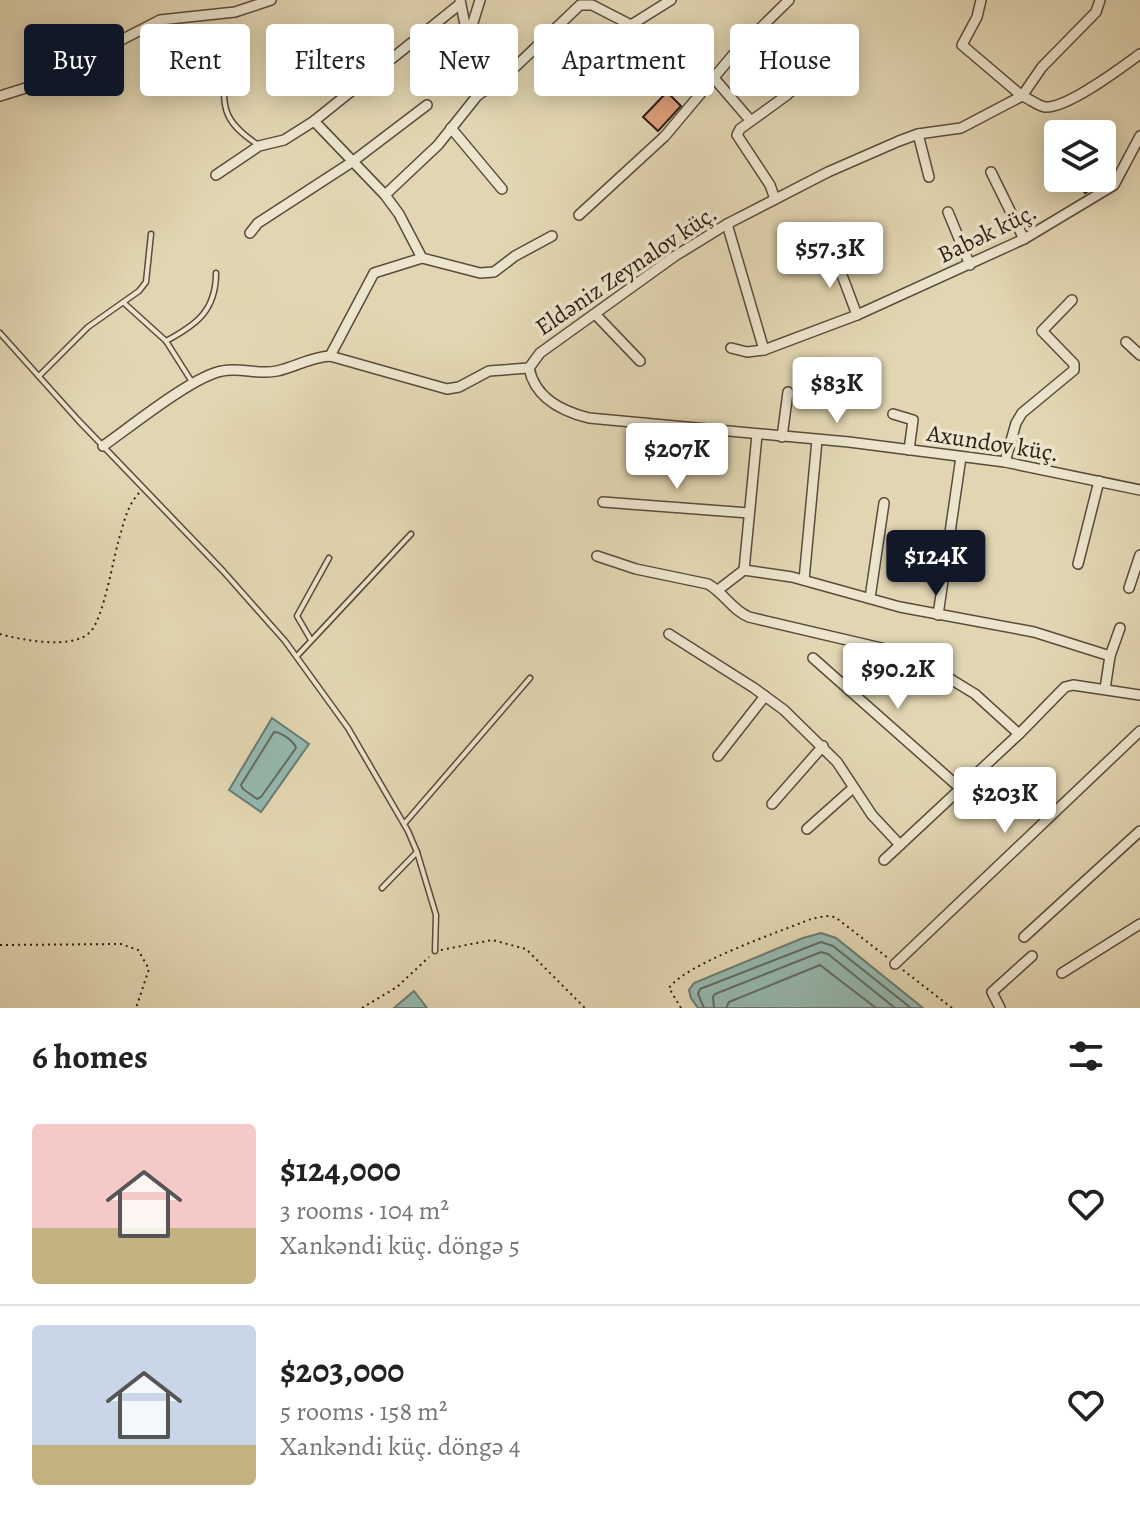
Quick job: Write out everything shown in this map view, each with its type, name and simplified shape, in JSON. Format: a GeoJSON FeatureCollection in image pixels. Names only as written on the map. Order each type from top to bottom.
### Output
{"type":"FeatureCollection","features":[{"type":"Feature","properties":{"kind":"street"},"geometry":{"type":"LineString","coordinates":[[0,96],[32,86],[160,20],[235,12],[271,0]]}},
{"type":"Feature","properties":{"kind":"street"},"geometry":{"type":"LineString","coordinates":[[473,24],[480,0]]}},
{"type":"Feature","properties":{"kind":"street"},"geometry":{"type":"LineString","coordinates":[[518,64],[585,2],[631,25],[671,0]]}},
{"type":"Feature","properties":{"kind":"street"},"geometry":{"type":"LineString","coordinates":[[714,76],[789,0]]}},
{"type":"Feature","properties":{"kind":"street"},"geometry":{"type":"LineString","coordinates":[[981,0],[977,17],[962,45],[1022,96],[1043,106],[1058,104],[1101,82],[1140,54]]}},
{"type":"Feature","properties":{"kind":"street"},"geometry":{"type":"LineString","coordinates":[[1022,96],[1042,67],[1096,12],[1100,0]]}},
{"type":"Feature","properties":{"kind":"street"},"geometry":{"type":"LineString","coordinates":[[216,175],[259,146],[284,140],[314,121],[460,2],[465,24]]}},
{"type":"Feature","properties":{"kind":"street"},"geometry":{"type":"LineString","coordinates":[[714,78],[750,120]]}},
{"type":"Feature","properties":{"kind":"street"},"geometry":{"type":"LineString","coordinates":[[385,195],[438,145],[479,96]]}},
{"type":"Feature","properties":{"kind":"street"},"geometry":{"type":"LineString","coordinates":[[579,215],[665,136],[698,96]]}},
{"type":"Feature","properties":{"kind":"street"},"geometry":{"type":"LineString","coordinates":[[775,199],[770,185],[737,135],[750,120],[786,96]]}},
{"type":"Feature","properties":{"kind":"street","name":"Eldəniz Zeynalov küç."},"geometry":{"type":"LineString","coordinates":[[529,368],[540,353],[727,224],[828,172],[918,134],[961,128],[1022,96]]}},
{"type":"Feature","properties":{"kind":"street"},"geometry":{"type":"LineString","coordinates":[[250,233],[258,223],[352,162],[427,105]]}},
{"type":"Feature","properties":{"kind":"street"},"geometry":{"type":"LineString","coordinates":[[314,121],[385,195],[399,214],[422,258]]}},
{"type":"Feature","properties":{"kind":"street"},"geometry":{"type":"LineString","coordinates":[[451,128],[502,189]]}},
{"type":"Feature","properties":{"kind":"street"},"geometry":{"type":"LineString","coordinates":[[918,134],[929,177]]}},
{"type":"Feature","properties":{"kind":"street","name":"Babək küç."},"geometry":{"type":"LineString","coordinates":[[764,350],[857,315],[1024,239],[1114,185],[1140,136]]}},
{"type":"Feature","properties":{"kind":"street"},"geometry":{"type":"LineString","coordinates":[[991,172],[1024,239]]}},
{"type":"Feature","properties":{"kind":"street"},"geometry":{"type":"LineString","coordinates":[[948,212],[970,265]]}},
{"type":"Feature","properties":{"kind":"street"},"geometry":{"type":"LineString","coordinates":[[727,224],[764,350],[747,352],[731,348]]}},
{"type":"Feature","properties":{"kind":"street"},"geometry":{"type":"LineString","coordinates":[[330,356],[374,273],[422,258],[480,273],[494,272],[515,256],[552,236]]}},
{"type":"Feature","properties":{"kind":"street"},"geometry":{"type":"LineString","coordinates":[[834,254],[857,315]]}},
{"type":"Feature","properties":{"kind":"street"},"geometry":{"type":"LineString","coordinates":[[1005,462],[1022,413],[1074,370],[1074,364],[1042,331],[1072,300]]}},
{"type":"Feature","properties":{"kind":"street"},"geometry":{"type":"LineString","coordinates":[[595,314],[640,361]]}},
{"type":"Feature","properties":{"kind":"street"},"geometry":{"type":"LineString","coordinates":[[1126,342],[1140,355]]}},
{"type":"Feature","properties":{"kind":"street"},"geometry":{"type":"LineString","coordinates":[[103,446],[194,384],[220,371],[268,372],[319,356],[330,356],[447,389],[459,387],[489,371],[529,368]]}},
{"type":"Feature","properties":{"kind":"street","name":"Axundov küç."},"geometry":{"type":"LineString","coordinates":[[529,368],[537,389],[571,414],[613,422],[817,440],[1005,462],[1140,490]]}},
{"type":"Feature","properties":{"kind":"street"},"geometry":{"type":"LineString","coordinates":[[782,437],[788,392]]}},
{"type":"Feature","properties":{"kind":"street"},"geometry":{"type":"LineString","coordinates":[[893,414],[913,420],[909,450]]}},
{"type":"Feature","properties":{"kind":"street"},"geometry":{"type":"LineString","coordinates":[[744,570],[757,435]]}},
{"type":"Feature","properties":{"kind":"street"},"geometry":{"type":"LineString","coordinates":[[804,580],[817,440]]}},
{"type":"Feature","properties":{"kind":"street"},"geometry":{"type":"LineString","coordinates":[[938,615],[961,457]]}},
{"type":"Feature","properties":{"kind":"street"},"geometry":{"type":"LineString","coordinates":[[1078,564],[1099,481]]}},
{"type":"Feature","properties":{"kind":"street"},"geometry":{"type":"LineString","coordinates":[[603,502],[749,513]]}},
{"type":"Feature","properties":{"kind":"street"},"geometry":{"type":"LineString","coordinates":[[870,598],[884,503]]}},
{"type":"Feature","properties":{"kind":"street"},"geometry":{"type":"LineString","coordinates":[[1129,588],[1140,555]]}},
{"type":"Feature","properties":{"kind":"street"},"geometry":{"type":"LineString","coordinates":[[597,556],[636,569],[708,584],[740,613],[749,617],[911,655],[975,694],[1019,734]]}},
{"type":"Feature","properties":{"kind":"street"},"geometry":{"type":"LineString","coordinates":[[718,590],[744,570],[804,580],[938,615],[1034,632],[1110,656]]}},
{"type":"Feature","properties":{"kind":"street"},"geometry":{"type":"LineString","coordinates":[[1105,689],[1110,656],[1120,628]]}},
{"type":"Feature","properties":{"kind":"street"},"geometry":{"type":"LineString","coordinates":[[669,634],[765,696],[823,746],[872,815],[900,845]]}},
{"type":"Feature","properties":{"kind":"street"},"geometry":{"type":"LineString","coordinates":[[813,658],[961,789]]}},
{"type":"Feature","properties":{"kind":"street"},"geometry":{"type":"LineString","coordinates":[[884,860],[1065,687],[1073,685],[1140,695]]}},
{"type":"Feature","properties":{"kind":"street"},"geometry":{"type":"LineString","coordinates":[[718,756],[765,696]]}},
{"type":"Feature","properties":{"kind":"street"},"geometry":{"type":"LineString","coordinates":[[895,964],[1140,731]]}},
{"type":"Feature","properties":{"kind":"street"},"geometry":{"type":"LineString","coordinates":[[772,804],[823,746]]}},
{"type":"Feature","properties":{"kind":"street"},"geometry":{"type":"LineString","coordinates":[[807,829],[853,788]]}},
{"type":"Feature","properties":{"kind":"street"},"geometry":{"type":"LineString","coordinates":[[1024,937],[1140,831]]}},
{"type":"Feature","properties":{"kind":"street"},"geometry":{"type":"LineString","coordinates":[[1062,973],[1140,924]]}},
{"type":"Feature","properties":{"kind":"street"},"geometry":{"type":"LineString","coordinates":[[1000,1008],[992,992],[1032,956]]}},
{"type":"Feature","properties":{"kind":"lane"},"geometry":{"type":"LineString","coordinates":[[222,96],[225,113],[238,132],[259,146]]}},
{"type":"Feature","properties":{"kind":"lane"},"geometry":{"type":"LineString","coordinates":[[39,376],[88,327],[139,291],[146,282],[151,234]]}},
{"type":"Feature","properties":{"kind":"lane"},"geometry":{"type":"LineString","coordinates":[[166,341],[201,319],[214,293],[216,273]]}},
{"type":"Feature","properties":{"kind":"lane"},"geometry":{"type":"LineString","coordinates":[[124,303],[166,341],[194,384]]}},
{"type":"Feature","properties":{"kind":"lane"},"geometry":{"type":"LineString","coordinates":[[0,333],[223,571],[297,656],[348,728],[417,852],[436,915],[435,951]]}},
{"type":"Feature","properties":{"kind":"lane"},"geometry":{"type":"LineString","coordinates":[[297,656],[411,534]]}},
{"type":"Feature","properties":{"kind":"lane"},"geometry":{"type":"LineString","coordinates":[[311,640],[297,616],[329,558]]}},
{"type":"Feature","properties":{"kind":"lane"},"geometry":{"type":"LineString","coordinates":[[404,824],[530,678]]}},
{"type":"Feature","properties":{"kind":"lane"},"geometry":{"type":"LineString","coordinates":[[382,888],[417,852]]}},
{"type":"Feature","properties":{"kind":"path"},"geometry":{"type":"LineString","coordinates":[[0,634],[49,642],[79,639],[91,632],[99,615],[127,512],[143,489]]}},
{"type":"Feature","properties":{"kind":"path"},"geometry":{"type":"LineString","coordinates":[[681,1008],[669,988],[675,981],[713,960],[811,919],[826,916],[835,917],[952,1008]]}},
{"type":"Feature","properties":{"kind":"path"},"geometry":{"type":"LineString","coordinates":[[362,1008],[397,987],[435,951],[492,940],[526,949],[585,1008]]}},
{"type":"Feature","properties":{"kind":"path"},"geometry":{"type":"LineString","coordinates":[[0,945],[121,944],[138,950],[149,969],[136,1008]]}},
{"type":"Feature","properties":{"kind":"water"},"geometry":{"type":"Polygon","coordinates":[[[272,718],[309,744],[261,812],[229,790],[272,718]]]}},
{"type":"Feature","properties":{"kind":"water"},"geometry":{"type":"Polygon","coordinates":[[[821,933],[836,938],[923,1008],[698,1008],[691,998],[689,990],[694,983],[821,933]]]}},
{"type":"Feature","properties":{"kind":"water"},"geometry":{"type":"Polygon","coordinates":[[[414,991],[427,1008],[394,1008],[414,991]]]}},
{"type":"Feature","properties":{"kind":"building"},"geometry":{"type":"Polygon","coordinates":[[[663,96],[671,96],[681,106],[658,131],[643,117],[663,96]]]}}]}
